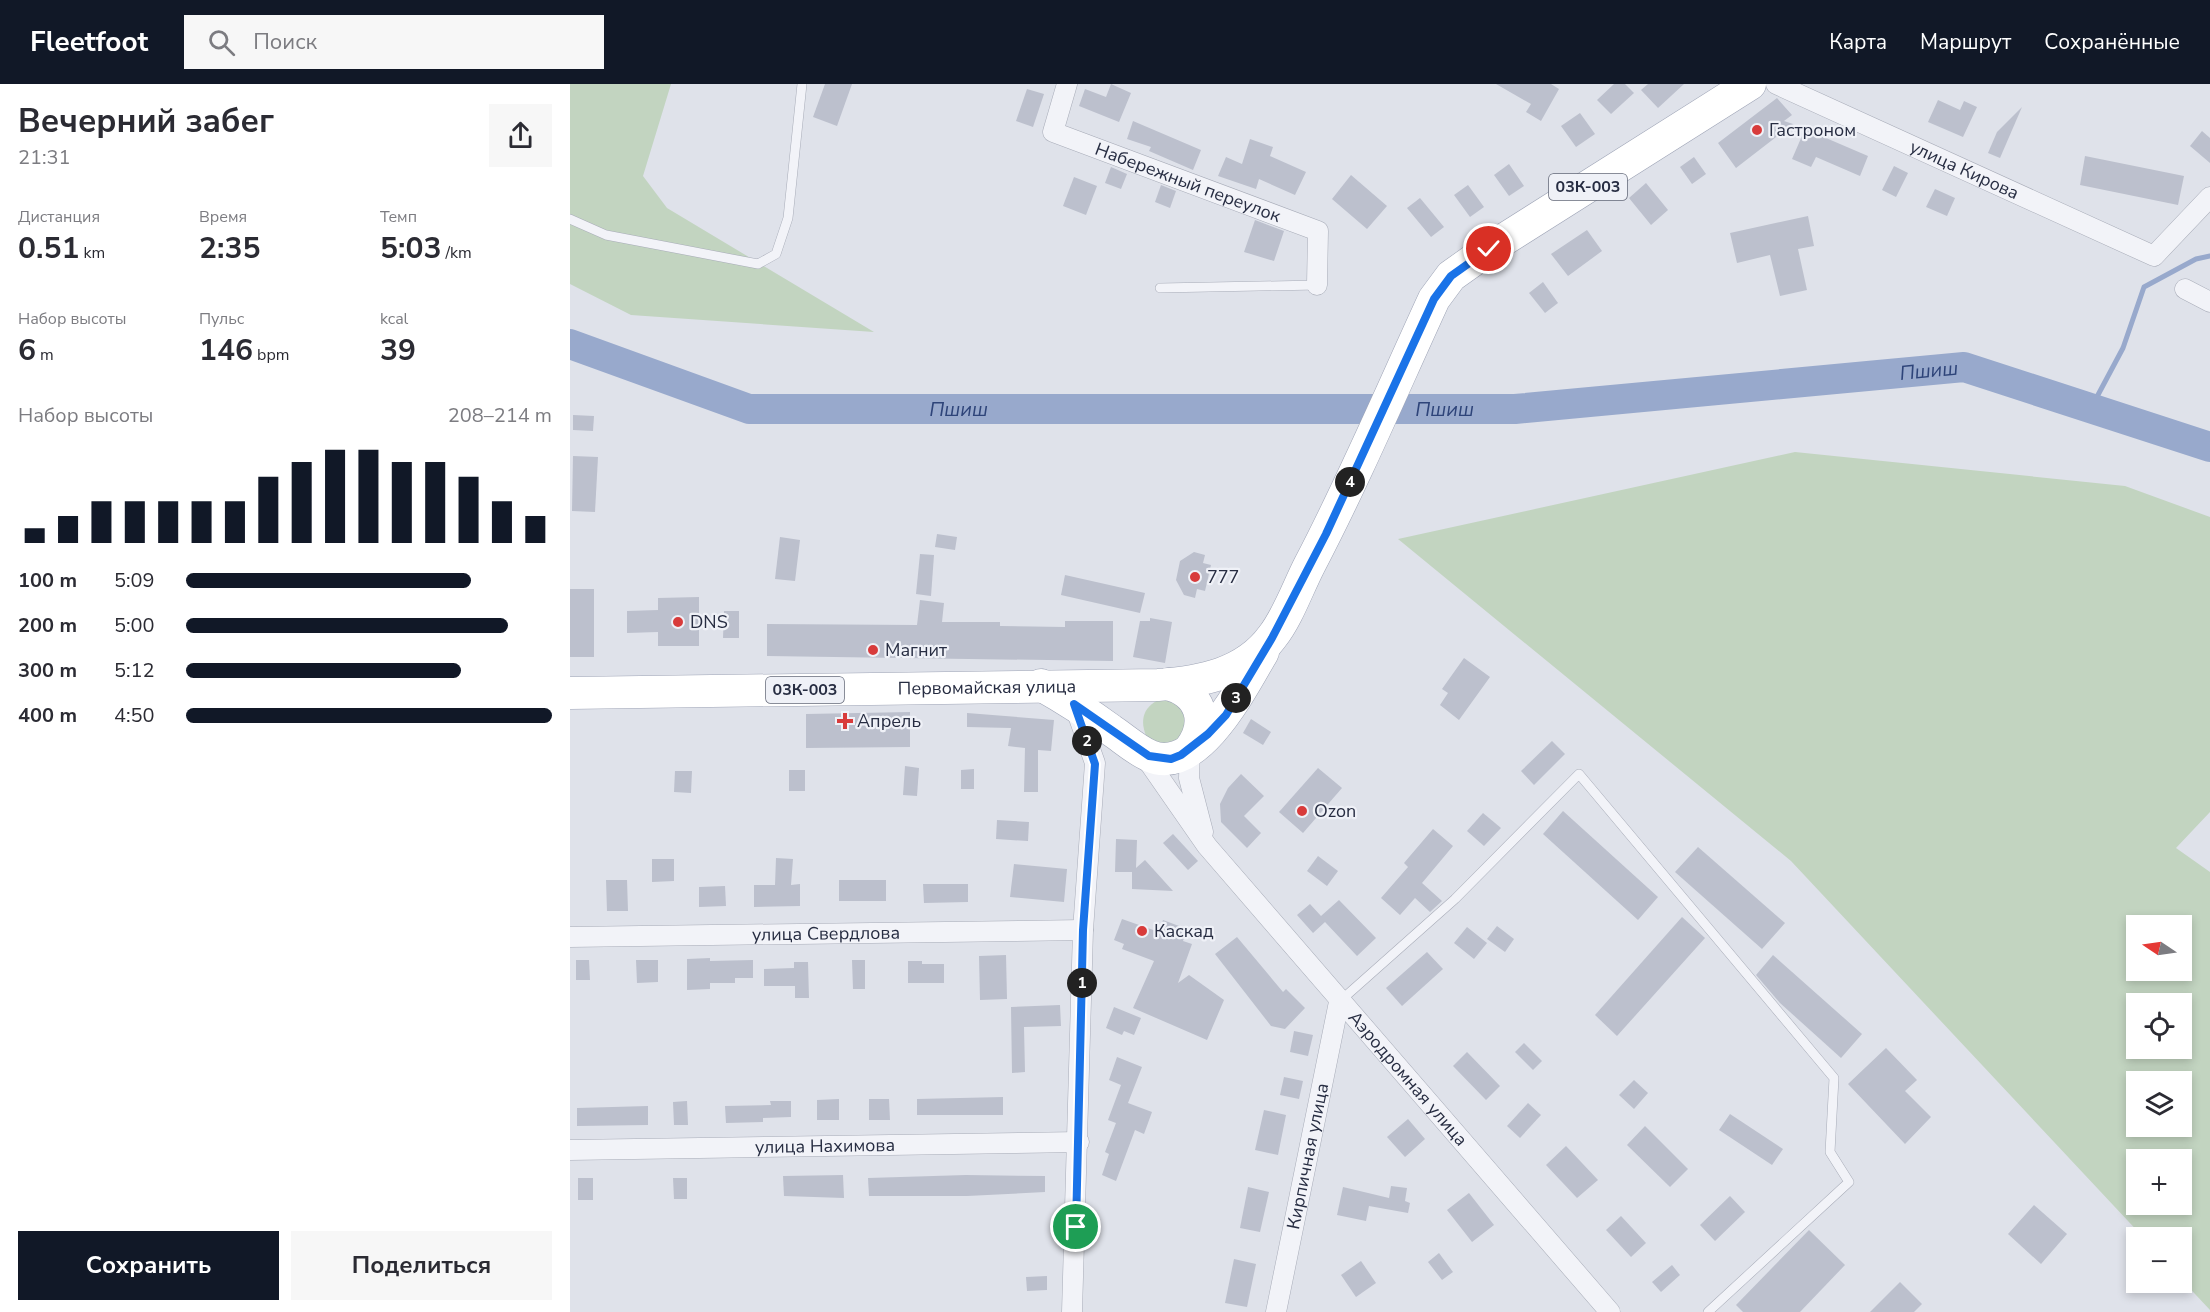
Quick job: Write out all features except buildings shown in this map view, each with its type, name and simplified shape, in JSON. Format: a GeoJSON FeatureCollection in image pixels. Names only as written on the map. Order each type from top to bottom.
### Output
{"type":"FeatureCollection","features":[{"type":"Feature","properties":{"kind":"main road","name":"Первомайская улица"},"geometry":{"type":"LineString","coordinates":[[570,693],[1163,685],[1204,681],[1228,672],[1250,658],[1272,638],[1326,534],[1434,299],[1451,276],[1489,249],[1750,84]]}},
{"type":"Feature","properties":{"kind":"main road","name":"03К-003"},"geometry":{"type":"LineString","coordinates":[[1041,685],[1074,704],[1140,750],[1160,759],[1171,759],[1190,749],[1226,715],[1272,638]]}},
{"type":"Feature","properties":{"kind":"main road"},"geometry":{"type":"LineString","coordinates":[[1140,750],[1128,729],[1128,717],[1138,696],[1163,685],[1190,694],[1200,710],[1201,728],[1190,749]]}},
{"type":"Feature","properties":{"kind":"street","name":"Набережный переулок"},"geometry":{"type":"LineString","coordinates":[[1067,84],[1053,132],[1318,231],[1317,285]]}},
{"type":"Feature","properties":{"kind":"street","name":"улица Кирова"},"geometry":{"type":"LineString","coordinates":[[1776,84],[2154,256],[2210,197]]}},
{"type":"Feature","properties":{"kind":"street"},"geometry":{"type":"LineString","coordinates":[[2185,289],[2210,302]]}},
{"type":"Feature","properties":{"kind":"street"},"geometry":{"type":"LineString","coordinates":[[1072,1312],[1079,1142],[1083,930],[1095,764],[1074,704]]}},
{"type":"Feature","properties":{"kind":"street","name":"Аэродромная улица"},"geometry":{"type":"LineString","coordinates":[[1190,749],[1189,778],[1207,846]]}},
{"type":"Feature","properties":{"kind":"street","name":"Аэродромная улица"},"geometry":{"type":"LineString","coordinates":[[1140,750],[1207,846],[1604,1309]]}},
{"type":"Feature","properties":{"kind":"street","name":"улица Свердлова"},"geometry":{"type":"LineString","coordinates":[[570,937],[1083,930]]}},
{"type":"Feature","properties":{"kind":"street","name":"Кирпичная улица"},"geometry":{"type":"LineString","coordinates":[[1276,1312],[1339,1002]]}},
{"type":"Feature","properties":{"kind":"street","name":"улица Нахимова"},"geometry":{"type":"LineString","coordinates":[[570,1150],[1079,1142]]}},
{"type":"Feature","properties":{"kind":"lane"},"geometry":{"type":"LineString","coordinates":[[570,219],[606,235],[758,264],[776,254],[788,218],[802,84]]}},
{"type":"Feature","properties":{"kind":"lane"},"geometry":{"type":"LineString","coordinates":[[1160,288],[1317,285]]}},
{"type":"Feature","properties":{"kind":"lane"},"geometry":{"type":"LineString","coordinates":[[1339,1002],[1455,899],[1579,774],[1834,1078],[1830,1152],[1849,1182],[1708,1312]]}},
{"type":"Feature","properties":{"kind":"green space"},"geometry":{"type":"Polygon","coordinates":[[[570,84],[671,84],[643,176],[667,208],[874,332],[631,315],[570,284],[570,84]]]}},
{"type":"Feature","properties":{"kind":"green space"},"geometry":{"type":"Polygon","coordinates":[[[1795,452],[2125,486],[2210,517],[2210,812],[2176,848],[2210,872],[2210,1310],[2192,1291],[2192,1227],[2134,1227],[1791,861],[1398,539],[1795,452]]]}},
{"type":"Feature","properties":{"kind":"green space"},"geometry":{"type":"Polygon","coordinates":[[[1165,697],[1179,700],[1192,724],[1175,746],[1148,740],[1143,726],[1147,709],[1165,697]]]}},
{"type":"Feature","properties":{"kind":"waterway"},"geometry":{"type":"LineString","coordinates":[[2091,408],[2123,348],[2144,287],[2196,259],[2210,256]]}},
{"type":"Feature","properties":{"kind":"waterway","name":"Пшиш"},"geometry":{"type":"LineString","coordinates":[[570,344],[749,409],[1515,409],[1964,367],[2210,447]]}},
{"type":"Feature","properties":{"kind":"place","name":"Гастроном"},"geometry":{"type":"Point","coordinates":[1757,130]}},
{"type":"Feature","properties":{"kind":"place","name":"777"},"geometry":{"type":"Point","coordinates":[1195,577]}},
{"type":"Feature","properties":{"kind":"place","name":"DNS"},"geometry":{"type":"Point","coordinates":[678,622]}},
{"type":"Feature","properties":{"kind":"place","name":"Магнит"},"geometry":{"type":"Point","coordinates":[873,650]}},
{"type":"Feature","properties":{"kind":"place","name":"Апрель"},"geometry":{"type":"Point","coordinates":[845,721]}},
{"type":"Feature","properties":{"kind":"place","name":"Ozon"},"geometry":{"type":"Point","coordinates":[1302,811]}},
{"type":"Feature","properties":{"kind":"place","name":"Каскад"},"geometry":{"type":"Point","coordinates":[1142,931]}},
{"type":"Feature","properties":{"kind":"route"},"geometry":{"type":"LineString","coordinates":[[1076,1227],[1083,930],[1095,764],[1074,704],[1149,756],[1160,759],[1171,759],[1181,755],[1208,734],[1226,715],[1272,638],[1326,534],[1434,299],[1451,276],[1489,249]]}}]}
